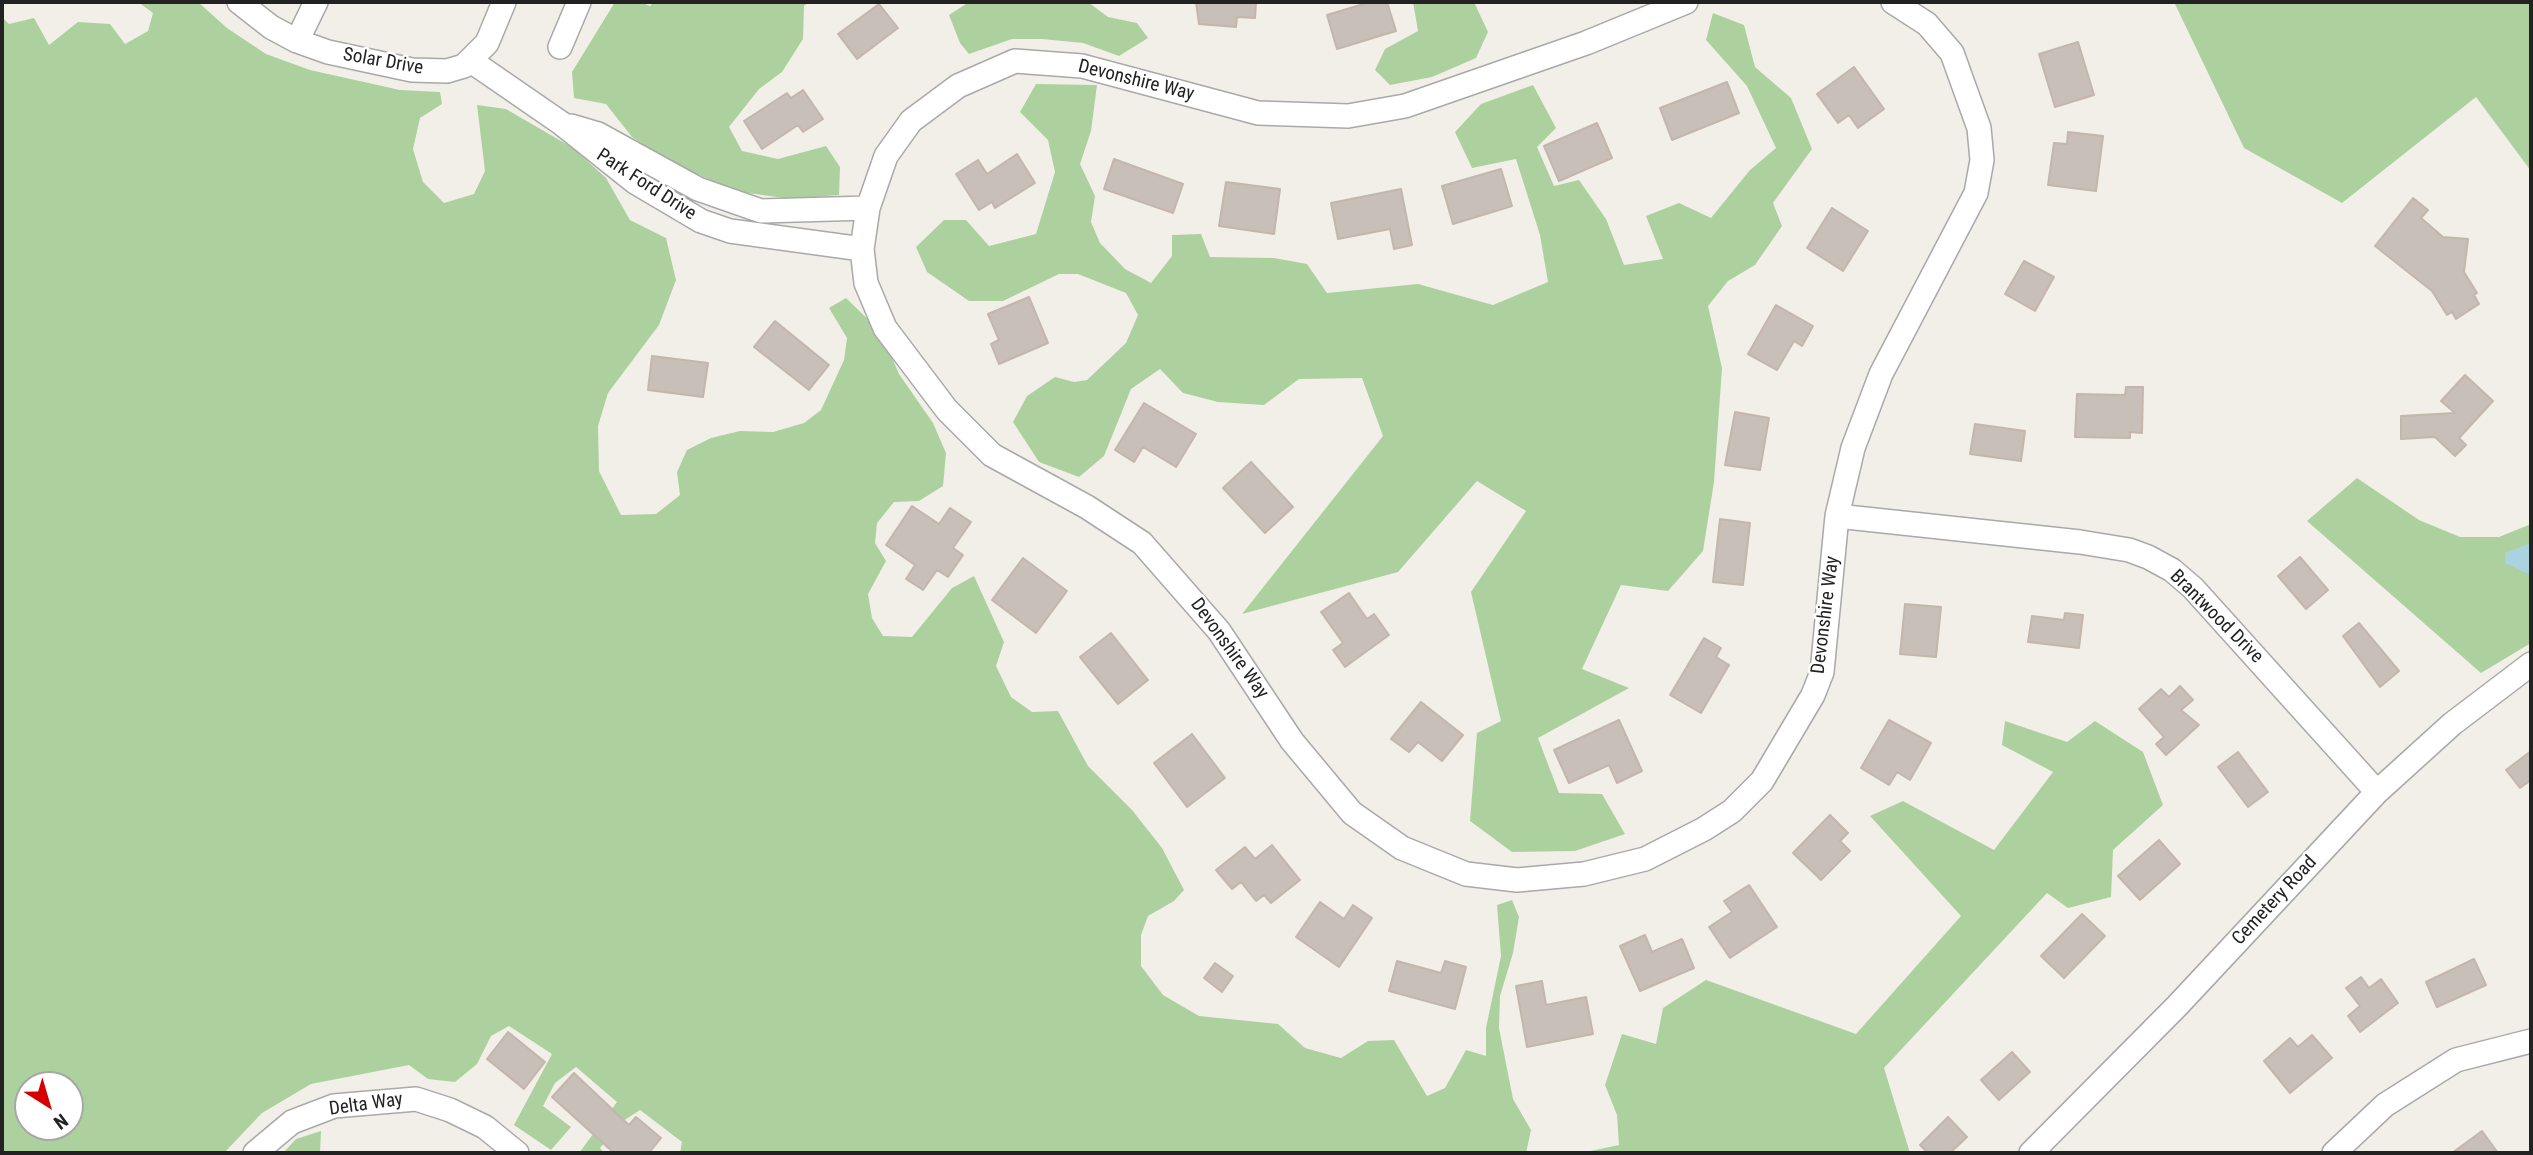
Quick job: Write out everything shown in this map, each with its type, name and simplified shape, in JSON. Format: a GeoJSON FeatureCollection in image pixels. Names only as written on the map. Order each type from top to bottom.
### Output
{"type":"FeatureCollection","features":[{"type":"Feature","properties":{"kind":"street","name":"Solar Drive"},"geometry":{"type":"LineString","coordinates":[[239,2],[271,27],[297,41],[328,52],[412,70],[447,71],[471,61]]}},
{"type":"Feature","properties":{"kind":"street"},"geometry":{"type":"LineString","coordinates":[[297,41],[316,2]]}},
{"type":"Feature","properties":{"kind":"street"},"geometry":{"type":"LineString","coordinates":[[471,61],[487,43],[504,2]]}},
{"type":"Feature","properties":{"kind":"street"},"geometry":{"type":"LineString","coordinates":[[560,47],[579,2]]}},
{"type":"Feature","properties":{"kind":"street","name":"Devonshire Way"},"geometry":{"type":"LineString","coordinates":[[1685,2],[1586,43],[1405,106],[1348,116],[1258,113],[1082,66],[1015,61],[958,86],[911,121],[886,156],[868,208],[862,249],[866,282],[885,328],[947,410],[992,455],[1087,506],[1142,543],[1219,631],[1292,741],[1352,813],[1402,848],[1466,874],[1517,880],[1584,874],[1646,859],[1731,811],[1762,781],[1790,739],[1822,672],[1837,516],[1853,448],[1870,399],[1976,193],[1982,160],[1979,128],[1952,52],[1927,24],[1893,2]]}},
{"type":"Feature","properties":{"kind":"street","name":"Park Ford Drive"},"geometry":{"type":"LineString","coordinates":[[471,61],[561,123],[635,182],[701,221],[730,231],[862,249]]}},
{"type":"Feature","properties":{"kind":"street","name":"Park Ford Drive"},"geometry":{"type":"LineString","coordinates":[[561,123],[598,134],[727,202],[761,211],[868,208]]}},
{"type":"Feature","properties":{"kind":"street","name":"Brantwood Drive"},"geometry":{"type":"LineString","coordinates":[[1837,516],[2080,542],[2129,550],[2148,557],[2172,570],[2193,588],[2377,792]]}},
{"type":"Feature","properties":{"kind":"street","name":"Cemetery Road"},"geometry":{"type":"LineString","coordinates":[[2031,1153],[2177,1006],[2377,792],[2452,723],[2531,664]]}},
{"type":"Feature","properties":{"kind":"street"},"geometry":{"type":"LineString","coordinates":[[2334,1153],[2385,1105],[2445,1066],[2493,1048],[2531,1041]]}},
{"type":"Feature","properties":{"kind":"street","name":"Delta Way"},"geometry":{"type":"LineString","coordinates":[[256,1153],[292,1122],[334,1106],[416,1099],[485,1127],[517,1153]]}},
{"type":"Feature","properties":{"kind":"green space"},"geometry":{"type":"Polygon","coordinates":[[[138,2],[198,2],[227,28],[266,54],[310,70],[400,90],[440,92],[442,104],[420,118],[413,149],[423,182],[444,203],[474,194],[485,171],[477,105],[506,109],[573,148],[606,178],[630,220],[666,238],[676,280],[659,325],[608,393],[598,426],[599,471],[621,515],[656,514],[680,495],[677,472],[687,450],[711,438],[740,431],[773,432],[804,423],[821,410],[844,360],[847,338],[829,308],[846,298],[881,332],[899,374],[933,423],[946,453],[943,486],[919,501],[894,502],[877,523],[875,543],[886,561],[868,594],[872,618],[883,636],[912,637],[952,588],[974,576],[1004,642],[996,666],[1011,697],[1032,712],[1058,711],[1088,766],[1132,810],[1162,848],[1184,890],[1174,901],[1148,916],[1141,935],[1141,966],[1163,995],[1199,1016],[1278,1024],[1305,1048],[1341,1058],[1368,1041],[1394,1040],[1427,1096],[1445,1088],[1466,1050],[1486,1056],[1486,1028],[1501,956],[1497,905],[1512,900],[1519,917],[1513,953],[1500,996],[1499,1028],[1513,1099],[1531,1130],[1526,1153],[680,1153],[682,1142],[640,1110],[620,1123],[600,1148],[604,1153],[579,1153],[617,1102],[576,1067],[555,1083],[543,1106],[571,1127],[551,1150],[514,1125],[552,1054],[509,1026],[491,1036],[477,1064],[455,1082],[428,1079],[409,1065],[311,1084],[262,1113],[224,1153],[2,1153],[2,17],[9,24],[34,18],[49,45],[78,22],[110,24],[125,44],[148,31],[153,13],[138,2]]]}},
{"type":"Feature","properties":{"kind":"green space"},"geometry":{"type":"Polygon","coordinates":[[[615,2],[640,2],[650,6],[654,2],[809,2],[804,6],[803,39],[782,72],[759,89],[729,127],[742,151],[778,159],[826,146],[840,167],[839,195],[791,199],[734,191],[667,160],[632,137],[606,104],[574,98],[572,72],[615,2]]]}},
{"type":"Feature","properties":{"kind":"green space"},"geometry":{"type":"Polygon","coordinates":[[[1088,2],[1108,17],[1137,23],[1148,38],[1119,56],[1083,43],[1042,39],[1012,39],[969,54],[960,43],[949,15],[966,4],[1088,2]]]}},
{"type":"Feature","properties":{"kind":"green space"},"geometry":{"type":"Polygon","coordinates":[[[1413,2],[1474,2],[1488,32],[1476,58],[1432,77],[1390,85],[1375,70],[1385,49],[1418,31],[1413,2]]]}},
{"type":"Feature","properties":{"kind":"green space"},"geometry":{"type":"Polygon","coordinates":[[[2174,2],[2531,2],[2531,171],[2476,97],[2342,203],[2244,148],[2174,2]]]}},
{"type":"Feature","properties":{"kind":"green space"},"geometry":{"type":"Polygon","coordinates":[[[1713,13],[1744,25],[1755,67],[1791,98],[1812,149],[1773,203],[1782,226],[1755,265],[1728,281],[1708,306],[1722,368],[1714,482],[1703,551],[1668,591],[1621,585],[1582,669],[1629,688],[1538,738],[1559,793],[1602,794],[1625,834],[1575,851],[1512,852],[1470,821],[1477,733],[1501,721],[1471,592],[1526,511],[1477,481],[1398,572],[1242,614],[1383,436],[1362,378],[1299,379],[1264,405],[1218,402],[1183,393],[1160,369],[1131,389],[1104,456],[1079,477],[1039,462],[1013,422],[1027,396],[1055,377],[1074,382],[1087,380],[1126,343],[1138,315],[1126,293],[1078,274],[1059,274],[1003,301],[969,301],[927,272],[916,247],[944,220],[966,220],[989,246],[1036,234],[1055,172],[1048,140],[1020,112],[1036,84],[1097,85],[1091,131],[1080,164],[1095,196],[1091,222],[1100,243],[1125,269],[1151,283],[1172,256],[1172,235],[1201,234],[1210,257],[1274,258],[1307,264],[1327,293],[1418,284],[1493,305],[1548,282],[1540,235],[1516,159],[1472,168],[1455,132],[1481,104],[1533,85],[1556,128],[1537,147],[1554,186],[1579,180],[1606,219],[1624,265],[1663,259],[1646,216],[1679,203],[1711,218],[1750,170],[1776,148],[1747,86],[1706,40],[1713,13]]]}},
{"type":"Feature","properties":{"kind":"green space"},"geometry":{"type":"Polygon","coordinates":[[[2357,478],[2419,520],[2460,537],[2499,537],[2531,524],[2531,643],[2481,673],[2307,521],[2357,478]]]}},
{"type":"Feature","properties":{"kind":"green space"},"geometry":{"type":"Polygon","coordinates":[[[2005,721],[2067,742],[2095,721],[2143,752],[2163,805],[2113,850],[2111,897],[2068,908],[2047,893],[1884,1068],[1910,1153],[1581,1153],[1619,1145],[1617,1115],[1605,1085],[1622,1034],[1656,1044],[1663,1008],[1706,980],[1856,1034],[1961,916],[1870,816],[1903,801],[1994,850],[2053,772],[2002,745],[2005,721]]]}},
{"type":"Feature","properties":{"kind":"green space"},"geometry":{"type":"Polygon","coordinates":[[[321,1131],[320,1153],[283,1153],[296,1139],[321,1131]]]}},
{"type":"Feature","properties":{"kind":"water"},"geometry":{"type":"Polygon","coordinates":[[[2531,543],[2531,575],[2505,563],[2505,553],[2531,543]]]}},
{"type":"Feature","properties":{"kind":"building"},"geometry":{"type":"Polygon","coordinates":[[[1196,2],[1256,2],[1255,18],[1237,17],[1236,27],[1199,24],[1196,2]]]}},
{"type":"Feature","properties":{"kind":"building"},"geometry":{"type":"Polygon","coordinates":[[[1370,2],[1387,2],[1396,31],[1337,49],[1327,15],[1370,2]]]}},
{"type":"Feature","properties":{"kind":"building"},"geometry":{"type":"Polygon","coordinates":[[[879,4],[898,28],[857,59],[838,34],[879,4]]]}},
{"type":"Feature","properties":{"kind":"building"},"geometry":{"type":"Polygon","coordinates":[[[2078,42],[2094,95],[2055,107],[2039,54],[2078,42]]]}},
{"type":"Feature","properties":{"kind":"building"},"geometry":{"type":"Polygon","coordinates":[[[1854,67],[1884,109],[1858,128],[1849,115],[1838,123],[1817,94],[1854,67]]]}},
{"type":"Feature","properties":{"kind":"building"},"geometry":{"type":"Polygon","coordinates":[[[1727,82],[1739,113],[1672,140],[1660,108],[1727,82]]]}},
{"type":"Feature","properties":{"kind":"building"},"geometry":{"type":"Polygon","coordinates":[[[803,90],[823,119],[803,132],[798,125],[762,149],[744,121],[787,93],[791,98],[803,90]]]}},
{"type":"Feature","properties":{"kind":"building"},"geometry":{"type":"Polygon","coordinates":[[[1597,123],[1612,158],[1559,181],[1544,146],[1597,123]]]}},
{"type":"Feature","properties":{"kind":"building"},"geometry":{"type":"Polygon","coordinates":[[[2068,132],[2103,136],[2096,191],[2048,185],[2054,143],[2067,144],[2068,132]]]}},
{"type":"Feature","properties":{"kind":"building"},"geometry":{"type":"Polygon","coordinates":[[[1017,154],[1035,183],[995,208],[992,202],[979,210],[956,174],[978,160],[987,174],[1017,154]]]}},
{"type":"Feature","properties":{"kind":"building"},"geometry":{"type":"Polygon","coordinates":[[[1114,159],[1183,184],[1173,213],[1104,189],[1114,159]]]}},
{"type":"Feature","properties":{"kind":"building"},"geometry":{"type":"Polygon","coordinates":[[[1501,169],[1512,206],[1453,224],[1442,186],[1501,169]]]}},
{"type":"Feature","properties":{"kind":"building"},"geometry":{"type":"Polygon","coordinates":[[[1226,182],[1280,189],[1274,234],[1219,226],[1226,182]]]}},
{"type":"Feature","properties":{"kind":"building"},"geometry":{"type":"Polygon","coordinates":[[[1401,189],[1412,245],[1394,249],[1390,229],[1338,239],[1331,203],[1401,189]]]}},
{"type":"Feature","properties":{"kind":"building"},"geometry":{"type":"Polygon","coordinates":[[[2413,198],[2428,210],[2421,218],[2443,237],[2468,239],[2464,272],[2477,293],[2474,295],[2479,304],[2456,319],[2452,312],[2447,315],[2432,291],[2375,246],[2413,198]]]}},
{"type":"Feature","properties":{"kind":"building"},"geometry":{"type":"Polygon","coordinates":[[[1832,208],[1868,231],[1843,271],[1807,248],[1832,208]]]}},
{"type":"Feature","properties":{"kind":"building"},"geometry":{"type":"Polygon","coordinates":[[[2024,261],[2054,277],[2035,311],[2005,294],[2024,261]]]}},
{"type":"Feature","properties":{"kind":"building"},"geometry":{"type":"Polygon","coordinates":[[[1029,297],[1048,343],[999,364],[991,344],[999,340],[988,314],[1029,297]]]}},
{"type":"Feature","properties":{"kind":"building"},"geometry":{"type":"Polygon","coordinates":[[[1776,305],[1813,326],[1802,346],[1794,341],[1777,370],[1748,354],[1776,305]]]}},
{"type":"Feature","properties":{"kind":"building"},"geometry":{"type":"Polygon","coordinates":[[[775,321],[829,365],[809,390],[754,347],[775,321]]]}},
{"type":"Feature","properties":{"kind":"building"},"geometry":{"type":"Polygon","coordinates":[[[652,356],[708,363],[703,397],[648,390],[652,356]]]}},
{"type":"Feature","properties":{"kind":"building"},"geometry":{"type":"Polygon","coordinates":[[[2465,375],[2493,401],[2459,438],[2466,445],[2455,456],[2435,437],[2401,439],[2401,416],[2455,413],[2441,401],[2465,375]]]}},
{"type":"Feature","properties":{"kind":"building"},"geometry":{"type":"Polygon","coordinates":[[[2126,387],[2143,387],[2142,433],[2130,432],[2130,438],[2075,437],[2077,394],[2125,395],[2126,387]]]}},
{"type":"Feature","properties":{"kind":"building"},"geometry":{"type":"Polygon","coordinates":[[[1144,403],[1196,434],[1176,467],[1143,447],[1134,462],[1115,450],[1144,403]]]}},
{"type":"Feature","properties":{"kind":"building"},"geometry":{"type":"Polygon","coordinates":[[[1735,412],[1769,418],[1760,470],[1725,465],[1735,412]]]}},
{"type":"Feature","properties":{"kind":"building"},"geometry":{"type":"Polygon","coordinates":[[[1975,424],[2025,431],[2021,461],[1970,454],[1975,424]]]}},
{"type":"Feature","properties":{"kind":"building"},"geometry":{"type":"Polygon","coordinates":[[[1251,462],[1293,507],[1265,533],[1223,488],[1251,462]]]}},
{"type":"Feature","properties":{"kind":"building"},"geometry":{"type":"Polygon","coordinates":[[[912,506],[939,524],[950,508],[971,522],[953,548],[963,555],[948,577],[937,570],[923,590],[906,579],[915,565],[886,545],[912,506]]]}},
{"type":"Feature","properties":{"kind":"building"},"geometry":{"type":"Polygon","coordinates":[[[1720,519],[1750,523],[1743,585],[1713,582],[1720,519]]]}},
{"type":"Feature","properties":{"kind":"building"},"geometry":{"type":"Polygon","coordinates":[[[2300,557],[2328,590],[2306,609],[2278,576],[2300,557]]]}},
{"type":"Feature","properties":{"kind":"building"},"geometry":{"type":"Polygon","coordinates":[[[1023,558],[1067,591],[1036,633],[992,600],[1023,558]]]}},
{"type":"Feature","properties":{"kind":"building"},"geometry":{"type":"Polygon","coordinates":[[[1349,593],[1367,619],[1374,614],[1389,635],[1345,667],[1333,650],[1343,643],[1321,612],[1349,593]]]}},
{"type":"Feature","properties":{"kind":"building"},"geometry":{"type":"Polygon","coordinates":[[[1905,604],[1941,607],[1936,657],[1900,654],[1905,604]]]}},
{"type":"Feature","properties":{"kind":"building"},"geometry":{"type":"Polygon","coordinates":[[[2065,613],[2083,615],[2079,648],[2028,642],[2032,616],[2064,620],[2065,613]]]}},
{"type":"Feature","properties":{"kind":"building"},"geometry":{"type":"Polygon","coordinates":[[[2359,623],[2399,671],[2380,687],[2343,636],[2359,623]]]}},
{"type":"Feature","properties":{"kind":"building"},"geometry":{"type":"Polygon","coordinates":[[[1111,633],[1148,680],[1118,704],[1080,657],[1111,633]]]}},
{"type":"Feature","properties":{"kind":"building"},"geometry":{"type":"Polygon","coordinates":[[[1704,638],[1721,648],[1716,657],[1729,665],[1701,713],[1670,695],[1704,638]]]}},
{"type":"Feature","properties":{"kind":"building"},"geometry":{"type":"Polygon","coordinates":[[[2180,686],[2193,700],[2181,710],[2199,725],[2166,755],[2156,744],[2164,737],[2139,709],[2161,689],[2169,697],[2180,686]]]}},
{"type":"Feature","properties":{"kind":"building"},"geometry":{"type":"Polygon","coordinates":[[[1421,702],[1463,735],[1442,761],[1418,742],[1409,752],[1391,739],[1421,702]]]}},
{"type":"Feature","properties":{"kind":"building"},"geometry":{"type":"Polygon","coordinates":[[[1619,720],[1642,771],[1617,783],[1609,765],[1569,783],[1554,750],[1619,720]]]}},
{"type":"Feature","properties":{"kind":"building"},"geometry":{"type":"Polygon","coordinates":[[[1889,720],[1931,743],[1910,780],[1897,772],[1889,785],[1861,768],[1889,720]]]}},
{"type":"Feature","properties":{"kind":"building"},"geometry":{"type":"Polygon","coordinates":[[[1192,734],[1225,778],[1187,807],[1154,763],[1192,734]]]}},
{"type":"Feature","properties":{"kind":"building"},"geometry":{"type":"Polygon","coordinates":[[[2531,751],[2531,780],[2520,788],[2506,770],[2531,751]]]}},
{"type":"Feature","properties":{"kind":"building"},"geometry":{"type":"Polygon","coordinates":[[[2238,752],[2268,792],[2248,807],[2218,767],[2238,752]]]}},
{"type":"Feature","properties":{"kind":"building"},"geometry":{"type":"Polygon","coordinates":[[[1830,815],[1848,833],[1840,841],[1850,851],[1821,880],[1793,853],[1830,815]]]}},
{"type":"Feature","properties":{"kind":"building"},"geometry":{"type":"Polygon","coordinates":[[[2159,840],[2180,864],[2140,900],[2118,876],[2159,840]]]}},
{"type":"Feature","properties":{"kind":"building"},"geometry":{"type":"Polygon","coordinates":[[[1272,845],[1300,880],[1271,903],[1264,895],[1256,901],[1241,882],[1232,889],[1216,870],[1245,847],[1255,859],[1272,845]]]}},
{"type":"Feature","properties":{"kind":"building"},"geometry":{"type":"Polygon","coordinates":[[[1749,885],[1777,927],[1730,958],[1709,927],[1732,912],[1724,901],[1749,885]]]}},
{"type":"Feature","properties":{"kind":"building"},"geometry":{"type":"Polygon","coordinates":[[[1320,902],[1344,919],[1353,905],[1372,918],[1339,967],[1296,937],[1320,902]]]}},
{"type":"Feature","properties":{"kind":"building"},"geometry":{"type":"Polygon","coordinates":[[[2082,914],[2105,936],[2064,978],[2041,956],[2082,914]]]}},
{"type":"Feature","properties":{"kind":"building"},"geometry":{"type":"Polygon","coordinates":[[[1645,935],[1652,952],[1682,939],[1694,968],[1640,991],[1620,946],[1645,935]]]}},
{"type":"Feature","properties":{"kind":"building"},"geometry":{"type":"Polygon","coordinates":[[[2474,959],[2486,985],[2437,1007],[2426,982],[2474,959]]]}},
{"type":"Feature","properties":{"kind":"building"},"geometry":{"type":"Polygon","coordinates":[[[1397,961],[1441,973],[1445,961],[1466,967],[1455,1009],[1389,991],[1397,961]]]}},
{"type":"Feature","properties":{"kind":"building"},"geometry":{"type":"Polygon","coordinates":[[[1215,963],[1233,976],[1222,992],[1204,978],[1215,963]]]}},
{"type":"Feature","properties":{"kind":"building"},"geometry":{"type":"Polygon","coordinates":[[[2361,977],[2369,988],[2381,979],[2398,1003],[2360,1032],[2348,1016],[2360,1006],[2346,988],[2361,977]]]}},
{"type":"Feature","properties":{"kind":"building"},"geometry":{"type":"Polygon","coordinates":[[[1542,981],[1546,1005],[1586,997],[1593,1034],[1527,1047],[1516,986],[1542,981]]]}},
{"type":"Feature","properties":{"kind":"building"},"geometry":{"type":"Polygon","coordinates":[[[508,1032],[545,1062],[524,1089],[487,1059],[508,1032]]]}},
{"type":"Feature","properties":{"kind":"building"},"geometry":{"type":"Polygon","coordinates":[[[2312,1035],[2332,1058],[2290,1093],[2264,1061],[2290,1038],[2298,1047],[2312,1035]]]}},
{"type":"Feature","properties":{"kind":"building"},"geometry":{"type":"Polygon","coordinates":[[[2012,1052],[2030,1072],[1999,1100],[1981,1080],[2012,1052]]]}},
{"type":"Feature","properties":{"kind":"building"},"geometry":{"type":"Polygon","coordinates":[[[574,1073],[629,1125],[636,1117],[661,1138],[649,1153],[614,1153],[552,1097],[574,1073]]]}},
{"type":"Feature","properties":{"kind":"building"},"geometry":{"type":"Polygon","coordinates":[[[1948,1117],[1967,1137],[1950,1153],[1928,1153],[1920,1145],[1948,1117]]]}},
{"type":"Feature","properties":{"kind":"building"},"geometry":{"type":"Polygon","coordinates":[[[2482,1131],[2498,1153],[2452,1153],[2482,1131]]]}}]}
